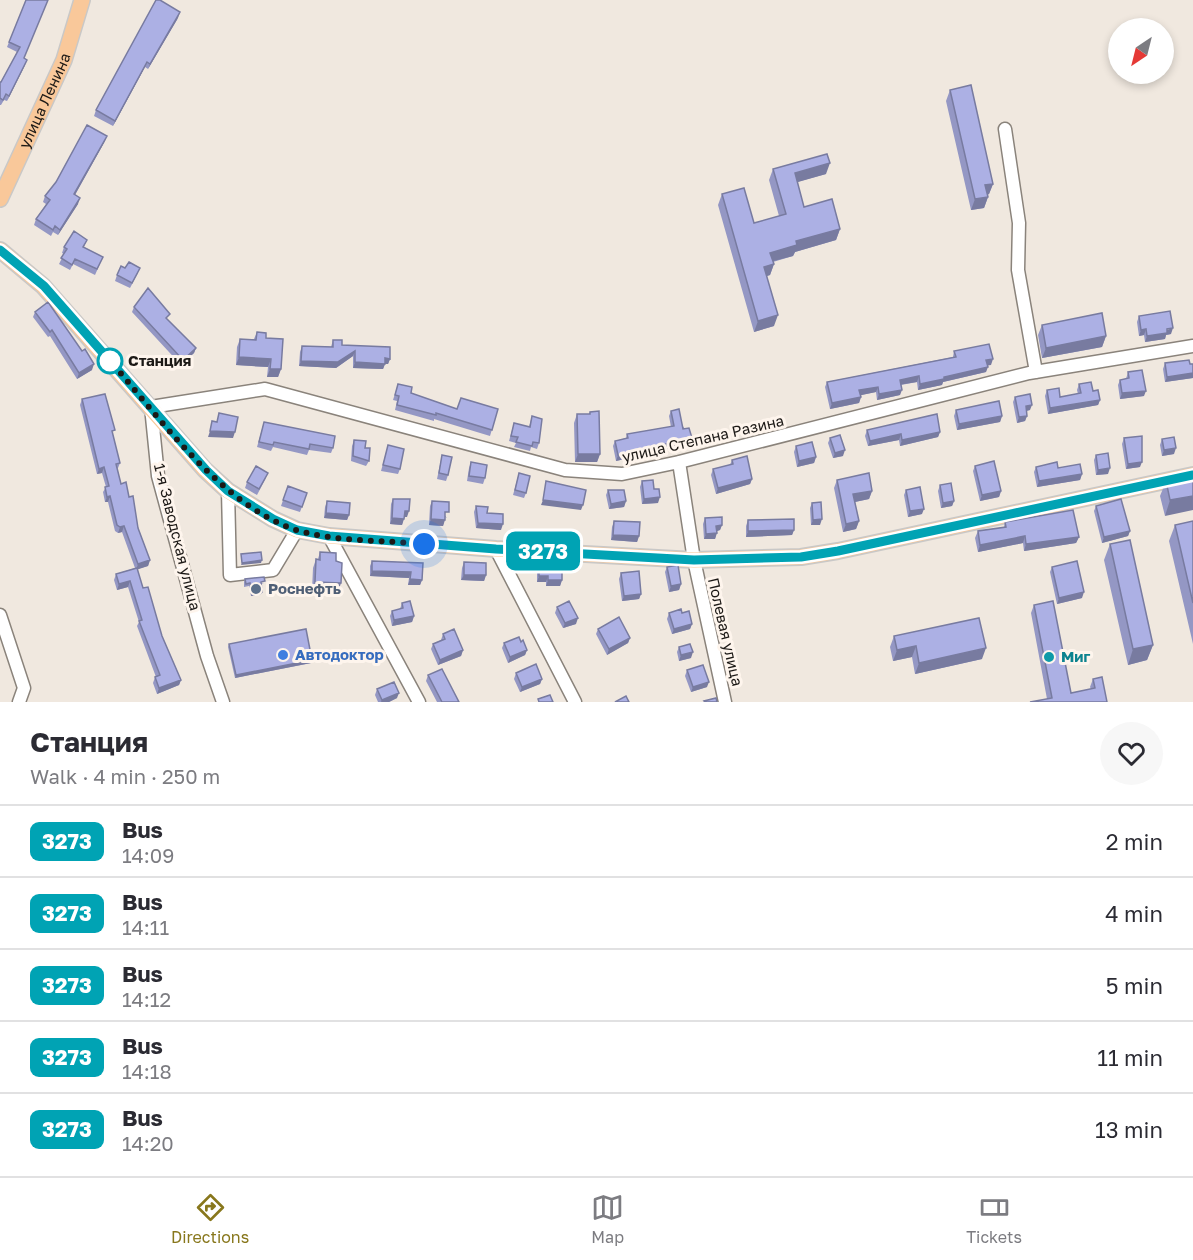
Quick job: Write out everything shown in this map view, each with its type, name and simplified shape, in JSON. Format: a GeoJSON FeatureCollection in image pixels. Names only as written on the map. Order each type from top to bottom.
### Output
{"type":"FeatureCollection","features":[{"type":"Feature","properties":{"kind":"main road","name":"улица Ленина"},"geometry":{"type":"LineString","coordinates":[[0,199],[64,60],[82,0]]}},
{"type":"Feature","properties":{"kind":"main road"},"geometry":{"type":"LineString","coordinates":[[0,250],[44,286],[206,470],[228,491],[265,515],[297,530],[329,536],[496,549],[694,560],[801,557],[1193,474]]}},
{"type":"Feature","properties":{"kind":"street"},"geometry":{"type":"LineString","coordinates":[[1005,129],[1019,223],[1018,270],[1036,372]]}},
{"type":"Feature","properties":{"kind":"street","name":"улица Степана Разина"},"geometry":{"type":"LineString","coordinates":[[151,407],[265,389],[565,470],[622,474],[679,462],[1036,372],[1193,346]]}},
{"type":"Feature","properties":{"kind":"street","name":"1-я Заводская улица"},"geometry":{"type":"LineString","coordinates":[[151,407],[159,476],[207,656],[223,702]]}},
{"type":"Feature","properties":{"kind":"street","name":"Полевая улица"},"geometry":{"type":"LineString","coordinates":[[679,462],[694,560],[725,702]]}},
{"type":"Feature","properties":{"kind":"street"},"geometry":{"type":"LineString","coordinates":[[228,491],[230,575],[273,570],[297,530]]}},
{"type":"Feature","properties":{"kind":"street"},"geometry":{"type":"LineString","coordinates":[[329,536],[419,702]]}},
{"type":"Feature","properties":{"kind":"street"},"geometry":{"type":"LineString","coordinates":[[496,549],[575,702]]}},
{"type":"Feature","properties":{"kind":"street"},"geometry":{"type":"LineString","coordinates":[[0,615],[24,688],[19,702]]}},
{"type":"Feature","properties":{"kind":"building"},"geometry":{"type":"Polygon","coordinates":[[[26,0],[48,0],[24,58],[27,60],[9,96],[6,94],[3,100],[0,98],[0,82],[20,47],[9,42],[26,0]]]}},
{"type":"Feature","properties":{"kind":"building"},"geometry":{"type":"Polygon","coordinates":[[[156,0],[180,12],[150,64],[147,62],[115,121],[96,110],[156,0]]]}},
{"type":"Feature","properties":{"kind":"building"},"geometry":{"type":"Polygon","coordinates":[[[971,85],[993,184],[985,185],[988,197],[975,199],[950,90],[971,85]]]}},
{"type":"Feature","properties":{"kind":"building"},"geometry":{"type":"Polygon","coordinates":[[[87,125],[107,136],[74,194],[80,198],[60,230],[55,226],[53,230],[36,219],[50,200],[45,196],[56,182],[87,125]]]}},
{"type":"Feature","properties":{"kind":"building"},"geometry":{"type":"Polygon","coordinates":[[[827,154],[830,163],[795,173],[804,207],[832,199],[840,229],[796,241],[797,245],[770,253],[774,264],[764,267],[778,315],[758,321],[722,194],[744,188],[754,223],[786,214],[773,169],[827,154]]]}},
{"type":"Feature","properties":{"kind":"building"},"geometry":{"type":"Polygon","coordinates":[[[74,231],[87,240],[83,247],[103,257],[97,269],[75,259],[72,265],[61,258],[67,249],[64,247],[74,231]]]}},
{"type":"Feature","properties":{"kind":"building"},"geometry":{"type":"Polygon","coordinates":[[[129,262],[140,268],[132,283],[117,275],[121,266],[125,268],[129,262]]]}},
{"type":"Feature","properties":{"kind":"building"},"geometry":{"type":"Polygon","coordinates":[[[148,288],[170,314],[166,318],[196,348],[183,360],[134,307],[148,288]]]}},
{"type":"Feature","properties":{"kind":"building"},"geometry":{"type":"Polygon","coordinates":[[[48,302],[82,351],[85,349],[94,364],[79,373],[52,330],[50,332],[35,312],[48,302]]]}},
{"type":"Feature","properties":{"kind":"building"},"geometry":{"type":"Polygon","coordinates":[[[1170,311],[1173,328],[1167,329],[1167,333],[1147,336],[1146,329],[1141,330],[1139,316],[1170,311]]]}},
{"type":"Feature","properties":{"kind":"building"},"geometry":{"type":"Polygon","coordinates":[[[1102,313],[1106,336],[1046,348],[1042,325],[1102,313]]]}},
{"type":"Feature","properties":{"kind":"building"},"geometry":{"type":"Polygon","coordinates":[[[257,332],[266,333],[266,338],[283,339],[281,369],[270,369],[271,359],[239,357],[240,339],[256,340],[257,332]]]}},
{"type":"Feature","properties":{"kind":"building"},"geometry":{"type":"Polygon","coordinates":[[[333,340],[342,340],[342,345],[390,347],[390,359],[385,358],[385,364],[355,362],[355,351],[338,362],[301,361],[302,346],[333,347],[333,340]]]}},
{"type":"Feature","properties":{"kind":"building"},"geometry":{"type":"Polygon","coordinates":[[[989,344],[993,359],[986,360],[988,367],[920,384],[919,376],[900,380],[902,390],[879,394],[878,387],[859,390],[861,397],[832,403],[827,382],[956,357],[954,351],[989,344]]]}},
{"type":"Feature","properties":{"kind":"building"},"geometry":{"type":"Polygon","coordinates":[[[1189,360],[1190,364],[1193,364],[1193,373],[1167,377],[1165,363],[1189,360]]]}},
{"type":"Feature","properties":{"kind":"building"},"geometry":{"type":"Polygon","coordinates":[[[1142,370],[1146,391],[1122,393],[1120,380],[1129,378],[1128,372],[1142,370]]]}},
{"type":"Feature","properties":{"kind":"building"},"geometry":{"type":"Polygon","coordinates":[[[1091,382],[1093,391],[1098,390],[1100,400],[1050,408],[1047,390],[1059,388],[1060,397],[1081,393],[1079,384],[1091,382]]]}},
{"type":"Feature","properties":{"kind":"building"},"geometry":{"type":"Polygon","coordinates":[[[398,384],[412,387],[411,393],[457,409],[461,398],[498,409],[492,430],[436,413],[436,415],[397,405],[399,396],[395,395],[398,384]]]}},
{"type":"Feature","properties":{"kind":"building"},"geometry":{"type":"Polygon","coordinates":[[[105,394],[115,430],[112,431],[120,463],[116,464],[121,484],[126,482],[129,497],[133,496],[138,528],[150,560],[138,564],[124,526],[117,525],[110,496],[107,497],[105,487],[109,486],[104,467],[99,469],[82,399],[105,394]]]}},
{"type":"Feature","properties":{"kind":"building"},"geometry":{"type":"Polygon","coordinates":[[[1030,394],[1032,405],[1026,406],[1027,416],[1019,417],[1015,397],[1030,394]]]}},
{"type":"Feature","properties":{"kind":"building"},"geometry":{"type":"Polygon","coordinates":[[[999,401],[1002,416],[959,424],[956,410],[999,401]]]}},
{"type":"Feature","properties":{"kind":"building"},"geometry":{"type":"Polygon","coordinates":[[[679,409],[683,429],[689,428],[692,438],[618,455],[615,441],[628,438],[627,434],[674,426],[671,411],[679,409]]]}},
{"type":"Feature","properties":{"kind":"building"},"geometry":{"type":"Polygon","coordinates":[[[599,411],[600,454],[578,454],[577,414],[599,411]]]}},
{"type":"Feature","properties":{"kind":"building"},"geometry":{"type":"Polygon","coordinates":[[[219,413],[238,417],[235,432],[210,431],[212,421],[217,422],[219,413]]]}},
{"type":"Feature","properties":{"kind":"building"},"geometry":{"type":"Polygon","coordinates":[[[937,414],[940,432],[902,440],[901,434],[870,441],[867,430],[937,414]]]}},
{"type":"Feature","properties":{"kind":"building"},"geometry":{"type":"Polygon","coordinates":[[[532,416],[542,419],[539,443],[533,442],[532,446],[516,442],[518,437],[511,436],[514,423],[530,427],[532,416]]]}},
{"type":"Feature","properties":{"kind":"building"},"geometry":{"type":"Polygon","coordinates":[[[264,422],[335,436],[333,448],[310,444],[309,449],[274,442],[273,445],[259,442],[264,422]]]}},
{"type":"Feature","properties":{"kind":"building"},"geometry":{"type":"Polygon","coordinates":[[[840,435],[845,450],[835,453],[830,438],[840,435]]]}},
{"type":"Feature","properties":{"kind":"building"},"geometry":{"type":"Polygon","coordinates":[[[1142,436],[1142,462],[1128,464],[1124,438],[1142,436]]]}},
{"type":"Feature","properties":{"kind":"building"},"geometry":{"type":"Polygon","coordinates":[[[1174,437],[1176,448],[1164,450],[1162,439],[1174,437]]]}},
{"type":"Feature","properties":{"kind":"building"},"geometry":{"type":"Polygon","coordinates":[[[354,440],[366,441],[365,448],[370,448],[369,461],[353,456],[354,440]]]}},
{"type":"Feature","properties":{"kind":"building"},"geometry":{"type":"Polygon","coordinates":[[[812,442],[816,457],[799,461],[796,446],[812,442]]]}},
{"type":"Feature","properties":{"kind":"building"},"geometry":{"type":"Polygon","coordinates":[[[388,445],[404,449],[400,469],[383,465],[388,445]]]}},
{"type":"Feature","properties":{"kind":"building"},"geometry":{"type":"Polygon","coordinates":[[[1108,453],[1110,468],[1098,470],[1096,455],[1108,453]]]}},
{"type":"Feature","properties":{"kind":"building"},"geometry":{"type":"Polygon","coordinates":[[[442,455],[452,457],[448,475],[439,473],[442,455]]]}},
{"type":"Feature","properties":{"kind":"building"},"geometry":{"type":"Polygon","coordinates":[[[747,456],[752,479],[718,488],[713,469],[733,464],[732,460],[747,456]]]}},
{"type":"Feature","properties":{"kind":"building"},"geometry":{"type":"Polygon","coordinates":[[[994,461],[1001,491],[982,495],[975,466],[994,461]]]}},
{"type":"Feature","properties":{"kind":"building"},"geometry":{"type":"Polygon","coordinates":[[[471,462],[487,465],[485,478],[469,476],[471,462]]]}},
{"type":"Feature","properties":{"kind":"building"},"geometry":{"type":"Polygon","coordinates":[[[1057,462],[1058,468],[1080,464],[1082,474],[1039,481],[1036,467],[1057,462]]]}},
{"type":"Feature","properties":{"kind":"building"},"geometry":{"type":"Polygon","coordinates":[[[256,466],[268,473],[259,489],[247,482],[256,466]]]}},
{"type":"Feature","properties":{"kind":"building"},"geometry":{"type":"Polygon","coordinates":[[[519,473],[530,476],[526,493],[515,490],[519,473]]]}},
{"type":"Feature","properties":{"kind":"building"},"geometry":{"type":"Polygon","coordinates":[[[869,473],[872,491],[853,494],[859,521],[846,524],[837,480],[869,473]]]}},
{"type":"Feature","properties":{"kind":"building"},"geometry":{"type":"Polygon","coordinates":[[[1193,475],[1193,496],[1170,500],[1166,481],[1193,475]]]}},
{"type":"Feature","properties":{"kind":"building"},"geometry":{"type":"Polygon","coordinates":[[[653,480],[654,489],[659,489],[660,497],[644,499],[642,481],[653,480]]]}},
{"type":"Feature","properties":{"kind":"building"},"geometry":{"type":"Polygon","coordinates":[[[546,481],[586,490],[583,505],[543,500],[546,481]]]}},
{"type":"Feature","properties":{"kind":"building"},"geometry":{"type":"Polygon","coordinates":[[[951,483],[954,501],[943,503],[940,485],[951,483]]]}},
{"type":"Feature","properties":{"kind":"building"},"geometry":{"type":"Polygon","coordinates":[[[288,486],[307,493],[302,507],[283,500],[288,486]]]}},
{"type":"Feature","properties":{"kind":"building"},"geometry":{"type":"Polygon","coordinates":[[[920,487],[924,509],[910,511],[906,490],[920,487]]]}},
{"type":"Feature","properties":{"kind":"building"},"geometry":{"type":"Polygon","coordinates":[[[608,490],[624,490],[626,501],[611,504],[608,490]]]}},
{"type":"Feature","properties":{"kind":"building"},"geometry":{"type":"Polygon","coordinates":[[[393,499],[410,499],[409,511],[405,511],[404,519],[392,518],[393,499]]]}},
{"type":"Feature","properties":{"kind":"building"},"geometry":{"type":"Polygon","coordinates":[[[1121,499],[1130,531],[1104,537],[1096,506],[1121,499]]]}},
{"type":"Feature","properties":{"kind":"building"},"geometry":{"type":"Polygon","coordinates":[[[327,501],[350,503],[349,515],[326,513],[327,501]]]}},
{"type":"Feature","properties":{"kind":"building"},"geometry":{"type":"Polygon","coordinates":[[[432,501],[449,502],[449,512],[445,512],[445,520],[431,519],[432,501]]]}},
{"type":"Feature","properties":{"kind":"building"},"geometry":{"type":"Polygon","coordinates":[[[821,502],[822,519],[813,520],[812,503],[821,502]]]}},
{"type":"Feature","properties":{"kind":"building"},"geometry":{"type":"Polygon","coordinates":[[[476,506],[488,507],[487,513],[503,514],[503,524],[478,523],[476,506]]]}},
{"type":"Feature","properties":{"kind":"building"},"geometry":{"type":"Polygon","coordinates":[[[1073,510],[1079,537],[1026,544],[1025,536],[980,545],[978,531],[1006,527],[1005,522],[1073,510]]]}},
{"type":"Feature","properties":{"kind":"building"},"geometry":{"type":"Polygon","coordinates":[[[722,517],[722,525],[716,526],[717,533],[706,534],[705,518],[722,517]]]}},
{"type":"Feature","properties":{"kind":"building"},"geometry":{"type":"Polygon","coordinates":[[[794,519],[794,530],[748,531],[748,520],[794,519]]]}},
{"type":"Feature","properties":{"kind":"building"},"geometry":{"type":"Polygon","coordinates":[[[614,521],[640,522],[639,536],[613,535],[614,521]]]}},
{"type":"Feature","properties":{"kind":"building"},"geometry":{"type":"Polygon","coordinates":[[[1193,521],[1193,603],[1175,525],[1193,521]]]}},
{"type":"Feature","properties":{"kind":"building"},"geometry":{"type":"Polygon","coordinates":[[[1130,540],[1153,645],[1133,649],[1110,544],[1130,540]]]}},
{"type":"Feature","properties":{"kind":"building"},"geometry":{"type":"Polygon","coordinates":[[[261,552],[262,560],[242,563],[241,554],[261,552]]]}},
{"type":"Feature","properties":{"kind":"building"},"geometry":{"type":"Polygon","coordinates":[[[320,552],[336,553],[336,561],[342,563],[341,583],[315,582],[316,559],[320,560],[320,552]]]}},
{"type":"Feature","properties":{"kind":"building"},"geometry":{"type":"Polygon","coordinates":[[[372,561],[423,563],[422,580],[410,579],[411,572],[372,571],[372,561]]]}},
{"type":"Feature","properties":{"kind":"building"},"geometry":{"type":"Polygon","coordinates":[[[539,561],[562,561],[562,580],[548,580],[548,576],[539,576],[539,561]]]}},
{"type":"Feature","properties":{"kind":"building"},"geometry":{"type":"Polygon","coordinates":[[[1077,561],[1084,592],[1059,598],[1052,567],[1077,561]]]}},
{"type":"Feature","properties":{"kind":"building"},"geometry":{"type":"Polygon","coordinates":[[[464,562],[486,563],[486,575],[464,575],[464,562]]]}},
{"type":"Feature","properties":{"kind":"building"},"geometry":{"type":"Polygon","coordinates":[[[678,565],[681,584],[671,586],[667,567],[678,565]]]}},
{"type":"Feature","properties":{"kind":"building"},"geometry":{"type":"Polygon","coordinates":[[[137,568],[143,588],[148,587],[162,636],[181,680],[159,688],[155,677],[160,675],[139,621],[142,620],[130,581],[119,584],[116,574],[137,568]]]}},
{"type":"Feature","properties":{"kind":"building"},"geometry":{"type":"Polygon","coordinates":[[[639,571],[641,594],[624,596],[621,573],[639,571]]]}},
{"type":"Feature","properties":{"kind":"building"},"geometry":{"type":"Polygon","coordinates":[[[264,577],[265,581],[261,582],[262,592],[252,593],[250,583],[246,584],[245,579],[264,577]]]}},
{"type":"Feature","properties":{"kind":"building"},"geometry":{"type":"Polygon","coordinates":[[[410,601],[414,616],[394,620],[392,611],[403,608],[402,603],[410,601]]]}},
{"type":"Feature","properties":{"kind":"building"},"geometry":{"type":"Polygon","coordinates":[[[569,601],[578,618],[565,623],[557,607],[569,601]]]}},
{"type":"Feature","properties":{"kind":"building"},"geometry":{"type":"Polygon","coordinates":[[[1053,601],[1071,693],[1095,688],[1093,679],[1102,677],[1107,702],[1030,702],[1052,698],[1034,605],[1053,601]]]}},
{"type":"Feature","properties":{"kind":"building"},"geometry":{"type":"Polygon","coordinates":[[[681,609],[682,613],[689,611],[692,624],[674,629],[669,613],[681,609]]]}},
{"type":"Feature","properties":{"kind":"building"},"geometry":{"type":"Polygon","coordinates":[[[619,617],[630,638],[609,649],[598,629],[619,617]]]}},
{"type":"Feature","properties":{"kind":"building"},"geometry":{"type":"Polygon","coordinates":[[[979,618],[986,648],[919,663],[916,646],[897,650],[894,636],[979,618]]]}},
{"type":"Feature","properties":{"kind":"building"},"geometry":{"type":"Polygon","coordinates":[[[306,629],[312,660],[236,675],[229,644],[306,629]]]}},
{"type":"Feature","properties":{"kind":"building"},"geometry":{"type":"Polygon","coordinates":[[[454,629],[463,650],[440,660],[433,644],[445,639],[443,634],[454,629]]]}},
{"type":"Feature","properties":{"kind":"building"},"geometry":{"type":"Polygon","coordinates":[[[519,637],[521,642],[523,640],[527,650],[510,657],[504,643],[519,637]]]}},
{"type":"Feature","properties":{"kind":"building"},"geometry":{"type":"Polygon","coordinates":[[[690,644],[693,652],[681,655],[679,647],[690,644]]]}},
{"type":"Feature","properties":{"kind":"building"},"geometry":{"type":"Polygon","coordinates":[[[536,664],[542,679],[522,687],[516,673],[536,664]]]}},
{"type":"Feature","properties":{"kind":"building"},"geometry":{"type":"Polygon","coordinates":[[[703,665],[709,682],[693,687],[687,670],[703,665]]]}},
{"type":"Feature","properties":{"kind":"building"},"geometry":{"type":"Polygon","coordinates":[[[442,669],[459,702],[442,702],[428,675],[442,669]]]}},
{"type":"Feature","properties":{"kind":"building"},"geometry":{"type":"Polygon","coordinates":[[[394,682],[399,693],[382,700],[377,689],[394,682]]]}},
{"type":"Feature","properties":{"kind":"building"},"geometry":{"type":"Polygon","coordinates":[[[550,695],[553,702],[539,702],[538,699],[550,695]]]}},
{"type":"Feature","properties":{"kind":"building"},"geometry":{"type":"Polygon","coordinates":[[[626,696],[629,702],[615,702],[626,696]]]}},
{"type":"Feature","properties":{"kind":"building"},"geometry":{"type":"Polygon","coordinates":[[[716,698],[717,702],[704,701],[716,698]]]}},
{"type":"Feature","properties":{"kind":"bus line","name":"3273"},"geometry":{"type":"LineString","coordinates":[[0,250],[44,286],[206,470],[228,491],[273,519],[297,530],[329,536],[496,549],[694,560],[801,557],[913,536],[1060,502],[1193,475]]}},
{"type":"Feature","properties":{"kind":"place","name":"Станция"},"geometry":{"type":"Point","coordinates":[110,361]}},
{"type":"Feature","properties":{"kind":"place","name":"Роснефть"},"geometry":{"type":"Point","coordinates":[256,589]}},
{"type":"Feature","properties":{"kind":"place","name":"Автодоктор"},"geometry":{"type":"Point","coordinates":[283,655]}},
{"type":"Feature","properties":{"kind":"place","name":"Миг"},"geometry":{"type":"Point","coordinates":[1049,657]}},
{"type":"Feature","properties":{"kind":"route"},"geometry":{"type":"LineString","coordinates":[[110,361],[105,355],[206,470],[228,491],[250,506],[297,530],[329,536],[424,544]]}}]}
